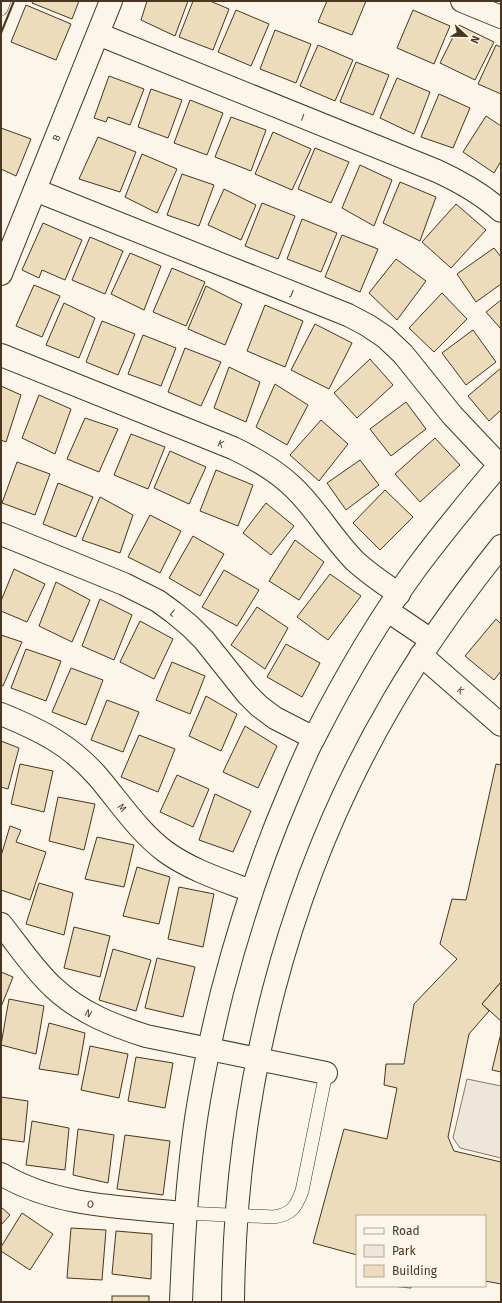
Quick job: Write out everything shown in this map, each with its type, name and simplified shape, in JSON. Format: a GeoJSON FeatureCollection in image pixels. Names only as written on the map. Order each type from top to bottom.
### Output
{"type":"FeatureCollection","features":[{"type":"Feature","properties":{"kind":"street","name":"B"},"geometry":{"type":"LineString","coordinates":[[1,274],[111,1]]}},
{"type":"Feature","properties":{"kind":"street"},"geometry":{"type":"LineString","coordinates":[[462,1],[501,17]]}},
{"type":"Feature","properties":{"kind":"street","name":"I"},"geometry":{"type":"LineString","coordinates":[[98,34],[437,171],[459,181],[480,194],[501,211]]}},
{"type":"Feature","properties":{"kind":"street","name":"J"},"geometry":{"type":"LineString","coordinates":[[35,190],[348,315],[367,325],[385,337],[404,354],[452,415],[500,465]]}},
{"type":"Feature","properties":{"kind":"street","name":"K"},"geometry":{"type":"LineString","coordinates":[[1,355],[233,448],[252,457],[273,470],[292,486],[335,538],[366,570],[393,603],[426,648],[501,725]]}},
{"type":"Feature","properties":{"kind":"street"},"geometry":{"type":"LineString","coordinates":[[181,1302],[185,1213],[193,1140],[209,1050],[228,969],[251,891],[279,817],[314,738],[354,666],[393,603],[440,537],[500,465]]}},
{"type":"Feature","properties":{"kind":"street","name":"L"},"geometry":{"type":"LineString","coordinates":[[1,534],[124,584],[158,602],[179,617],[204,640],[247,694],[259,706],[275,718],[314,738]]}},
{"type":"Feature","properties":{"kind":"street"},"geometry":{"type":"LineString","coordinates":[[233,1302],[237,1216],[244,1144],[258,1058],[269,1004],[284,951],[302,899],[321,848],[343,797],[366,749],[393,700],[426,648],[471,584],[501,546]]}},
{"type":"Feature","properties":{"kind":"street","name":"M"},"geometry":{"type":"LineString","coordinates":[[1,714],[44,733],[70,750],[98,776],[150,838],[166,852],[210,875],[251,891]]}},
{"type":"Feature","properties":{"kind":"street","name":"N"},"geometry":{"type":"LineString","coordinates":[[1,924],[38,972],[54,988],[74,1004],[95,1017],[119,1028],[146,1036],[326,1073]]}},
{"type":"Feature","properties":{"kind":"street","name":"O"},"geometry":{"type":"LineString","coordinates":[[1,1174],[21,1185],[65,1200],[185,1213]]}},
{"type":"Feature","properties":{"kind":"lane"},"geometry":{"type":"LineString","coordinates":[[1,9],[4,1]]}},
{"type":"Feature","properties":{"kind":"lane"},"geometry":{"type":"LineString","coordinates":[[185,1213],[274,1217],[284,1216],[293,1210],[302,1191],[326,1073]]}},
{"type":"Feature","properties":{"kind":"green space"},"geometry":{"type":"Polygon","coordinates":[[[467,1079],[501,1086],[501,1158],[460,1148],[453,1138],[467,1079]]]}},
{"type":"Feature","properties":{"kind":"building"},"geometry":{"type":"Polygon","coordinates":[[[33,1],[79,1],[72,19],[32,3],[33,1]]]}},
{"type":"Feature","properties":{"kind":"building"},"geometry":{"type":"Polygon","coordinates":[[[147,1],[188,1],[175,36],[141,20],[147,1]]]}},
{"type":"Feature","properties":{"kind":"building"},"geometry":{"type":"Polygon","coordinates":[[[193,1],[210,1],[229,9],[213,50],[179,37],[193,1]]]}},
{"type":"Feature","properties":{"kind":"building"},"geometry":{"type":"Polygon","coordinates":[[[327,1],[366,1],[352,35],[318,22],[327,1]]]}},
{"type":"Feature","properties":{"kind":"building"},"geometry":{"type":"Polygon","coordinates":[[[26,5],[71,24],[56,60],[11,42],[26,5]]]}},
{"type":"Feature","properties":{"kind":"building"},"geometry":{"type":"Polygon","coordinates":[[[236,10],[269,24],[251,66],[218,52],[236,10]]]}},
{"type":"Feature","properties":{"kind":"building"},"geometry":{"type":"Polygon","coordinates":[[[413,10],[450,26],[434,64],[397,48],[413,10]]]}},
{"type":"Feature","properties":{"kind":"building"},"geometry":{"type":"Polygon","coordinates":[[[459,25],[494,42],[475,80],[440,63],[459,25]]]}},
{"type":"Feature","properties":{"kind":"building"},"geometry":{"type":"Polygon","coordinates":[[[275,30],[311,44],[296,83],[260,69],[275,30]]]}},
{"type":"Feature","properties":{"kind":"building"},"geometry":{"type":"Polygon","coordinates":[[[318,45],[353,60],[335,101],[300,86],[318,45]]]}},
{"type":"Feature","properties":{"kind":"building"},"geometry":{"type":"Polygon","coordinates":[[[496,45],[501,47],[501,94],[478,84],[496,45]]]}},
{"type":"Feature","properties":{"kind":"building"},"geometry":{"type":"Polygon","coordinates":[[[356,62],[389,75],[373,115],[340,102],[356,62]]]}},
{"type":"Feature","properties":{"kind":"building"},"geometry":{"type":"Polygon","coordinates":[[[109,76],[144,89],[130,125],[108,117],[106,122],[94,118],[109,76]]]}},
{"type":"Feature","properties":{"kind":"building"},"geometry":{"type":"Polygon","coordinates":[[[397,78],[430,92],[414,134],[380,118],[397,78]]]}},
{"type":"Feature","properties":{"kind":"building"},"geometry":{"type":"Polygon","coordinates":[[[151,89],[182,100],[168,138],[138,127],[151,89]]]}},
{"type":"Feature","properties":{"kind":"building"},"geometry":{"type":"Polygon","coordinates":[[[439,94],[470,108],[453,148],[421,137],[439,94]]]}},
{"type":"Feature","properties":{"kind":"building"},"geometry":{"type":"Polygon","coordinates":[[[190,100],[223,113],[207,155],[174,143],[190,100]]]}},
{"type":"Feature","properties":{"kind":"building"},"geometry":{"type":"Polygon","coordinates":[[[486,116],[501,126],[501,161],[494,173],[463,152],[486,116]]]}},
{"type":"Feature","properties":{"kind":"building"},"geometry":{"type":"Polygon","coordinates":[[[231,117],[266,130],[251,171],[215,157],[231,117]]]}},
{"type":"Feature","properties":{"kind":"building"},"geometry":{"type":"Polygon","coordinates":[[[1,128],[31,139],[16,176],[1,169],[1,128]]]}},
{"type":"Feature","properties":{"kind":"building"},"geometry":{"type":"Polygon","coordinates":[[[273,132],[311,149],[292,190],[255,174],[273,132]]]}},
{"type":"Feature","properties":{"kind":"building"},"geometry":{"type":"Polygon","coordinates":[[[98,137],[136,152],[120,192],[79,179],[98,137]]]}},
{"type":"Feature","properties":{"kind":"building"},"geometry":{"type":"Polygon","coordinates":[[[315,148],[349,162],[331,203],[298,189],[315,148]]]}},
{"type":"Feature","properties":{"kind":"building"},"geometry":{"type":"Polygon","coordinates":[[[142,154],[177,169],[157,213],[125,197],[142,154]]]}},
{"type":"Feature","properties":{"kind":"building"},"geometry":{"type":"Polygon","coordinates":[[[360,165],[392,180],[374,226],[342,208],[360,165]]]}},
{"type":"Feature","properties":{"kind":"building"},"geometry":{"type":"Polygon","coordinates":[[[182,174],[214,185],[199,226],[167,215],[182,174]]]}},
{"type":"Feature","properties":{"kind":"building"},"geometry":{"type":"Polygon","coordinates":[[[400,182],[436,197],[420,241],[383,223],[400,182]]]}},
{"type":"Feature","properties":{"kind":"building"},"geometry":{"type":"Polygon","coordinates":[[[224,189],[256,205],[241,240],[208,225],[224,189]]]}},
{"type":"Feature","properties":{"kind":"building"},"geometry":{"type":"Polygon","coordinates":[[[262,203],[295,216],[278,259],[245,246],[262,203]]]}},
{"type":"Feature","properties":{"kind":"building"},"geometry":{"type":"Polygon","coordinates":[[[456,204],[486,230],[451,268],[422,242],[456,204]]]}},
{"type":"Feature","properties":{"kind":"building"},"geometry":{"type":"Polygon","coordinates":[[[302,219],[337,233],[321,272],[287,259],[302,219]]]}},
{"type":"Feature","properties":{"kind":"building"},"geometry":{"type":"Polygon","coordinates":[[[43,223],[82,240],[65,280],[42,270],[39,278],[22,270],[43,223]]]}},
{"type":"Feature","properties":{"kind":"building"},"geometry":{"type":"Polygon","coordinates":[[[342,235],[378,249],[360,292],[325,277],[342,235]]]}},
{"type":"Feature","properties":{"kind":"building"},"geometry":{"type":"Polygon","coordinates":[[[90,237],[123,251],[105,294],[72,280],[90,237]]]}},
{"type":"Feature","properties":{"kind":"building"},"geometry":{"type":"Polygon","coordinates":[[[494,248],[501,257],[501,284],[476,302],[457,274],[494,248]]]}},
{"type":"Feature","properties":{"kind":"building"},"geometry":{"type":"Polygon","coordinates":[[[130,253],[161,266],[144,310],[111,294],[130,253]]]}},
{"type":"Feature","properties":{"kind":"building"},"geometry":{"type":"Polygon","coordinates":[[[396,259],[426,281],[397,320],[369,293],[396,259]]]}},
{"type":"Feature","properties":{"kind":"building"},"geometry":{"type":"Polygon","coordinates":[[[172,268],[205,282],[186,326],[153,312],[172,268]]]}},
{"type":"Feature","properties":{"kind":"building"},"geometry":{"type":"Polygon","coordinates":[[[34,285],[60,296],[42,337],[16,326],[34,285]]]}},
{"type":"Feature","properties":{"kind":"building"},"geometry":{"type":"Polygon","coordinates":[[[206,286],[242,304],[225,345],[188,329],[206,286]]]}},
{"type":"Feature","properties":{"kind":"building"},"geometry":{"type":"Polygon","coordinates":[[[442,293],[467,319],[434,352],[409,328],[442,293]]]}},
{"type":"Feature","properties":{"kind":"building"},"geometry":{"type":"Polygon","coordinates":[[[501,300],[501,329],[486,312],[501,300]]]}},
{"type":"Feature","properties":{"kind":"building"},"geometry":{"type":"Polygon","coordinates":[[[64,303],[95,318],[79,358],[46,345],[64,303]]]}},
{"type":"Feature","properties":{"kind":"building"},"geometry":{"type":"Polygon","coordinates":[[[265,305],[303,321],[285,367],[247,351],[265,305]]]}},
{"type":"Feature","properties":{"kind":"building"},"geometry":{"type":"Polygon","coordinates":[[[102,321],[135,334],[118,375],[86,362],[102,321]]]}},
{"type":"Feature","properties":{"kind":"building"},"geometry":{"type":"Polygon","coordinates":[[[315,324],[352,343],[329,389],[291,370],[315,324]]]}},
{"type":"Feature","properties":{"kind":"building"},"geometry":{"type":"Polygon","coordinates":[[[473,330],[496,362],[466,385],[442,353],[473,330]]]}},
{"type":"Feature","properties":{"kind":"building"},"geometry":{"type":"Polygon","coordinates":[[[143,335],[176,348],[161,386],[128,374],[143,335]]]}},
{"type":"Feature","properties":{"kind":"building"},"geometry":{"type":"Polygon","coordinates":[[[185,348],[221,362],[201,406],[168,392],[185,348]]]}},
{"type":"Feature","properties":{"kind":"building"},"geometry":{"type":"Polygon","coordinates":[[[370,359],[393,385],[357,418],[334,393],[370,359]]]}},
{"type":"Feature","properties":{"kind":"building"},"geometry":{"type":"Polygon","coordinates":[[[229,367],[260,382],[246,422],[214,408],[229,367]]]}},
{"type":"Feature","properties":{"kind":"building"},"geometry":{"type":"Polygon","coordinates":[[[501,368],[501,410],[489,421],[468,396],[501,368]]]}},
{"type":"Feature","properties":{"kind":"building"},"geometry":{"type":"Polygon","coordinates":[[[275,384],[308,405],[287,445],[256,427],[275,384]]]}},
{"type":"Feature","properties":{"kind":"building"},"geometry":{"type":"Polygon","coordinates":[[[1,386],[21,395],[6,442],[1,440],[1,386]]]}},
{"type":"Feature","properties":{"kind":"building"},"geometry":{"type":"Polygon","coordinates":[[[39,395],[71,409],[55,454],[22,438],[39,395]]]}},
{"type":"Feature","properties":{"kind":"building"},"geometry":{"type":"Polygon","coordinates":[[[406,402],[426,429],[391,456],[370,429],[406,402]]]}},
{"type":"Feature","properties":{"kind":"building"},"geometry":{"type":"Polygon","coordinates":[[[85,418],[118,429],[99,472],[67,459],[85,418]]]}},
{"type":"Feature","properties":{"kind":"building"},"geometry":{"type":"Polygon","coordinates":[[[321,420],[348,444],[319,481],[290,455],[321,420]]]}},
{"type":"Feature","properties":{"kind":"building"},"geometry":{"type":"Polygon","coordinates":[[[131,434],[165,447],[148,489],[114,475],[131,434]]]}},
{"type":"Feature","properties":{"kind":"building"},"geometry":{"type":"Polygon","coordinates":[[[435,438],[460,465],[420,502],[395,474],[435,438]]]}},
{"type":"Feature","properties":{"kind":"building"},"geometry":{"type":"Polygon","coordinates":[[[170,451],[206,467],[189,504],[154,488],[170,451]]]}},
{"type":"Feature","properties":{"kind":"building"},"geometry":{"type":"Polygon","coordinates":[[[360,460],[379,485],[346,510],[327,483],[360,460]]]}},
{"type":"Feature","properties":{"kind":"building"},"geometry":{"type":"Polygon","coordinates":[[[17,462],[50,474],[35,515],[2,503],[17,462]]]}},
{"type":"Feature","properties":{"kind":"building"},"geometry":{"type":"Polygon","coordinates":[[[216,470],[253,485],[238,526],[200,511],[216,470]]]}},
{"type":"Feature","properties":{"kind":"building"},"geometry":{"type":"Polygon","coordinates":[[[58,483],[93,497],[76,537],[43,524],[58,483]]]}},
{"type":"Feature","properties":{"kind":"building"},"geometry":{"type":"Polygon","coordinates":[[[385,490],[413,517],[380,550],[353,523],[385,490]]]}},
{"type":"Feature","properties":{"kind":"building"},"geometry":{"type":"Polygon","coordinates":[[[100,497],[133,515],[120,553],[82,540],[100,497]]]}},
{"type":"Feature","properties":{"kind":"building"},"geometry":{"type":"Polygon","coordinates":[[[266,503],[294,526],[271,555],[243,533],[266,503]]]}},
{"type":"Feature","properties":{"kind":"building"},"geometry":{"type":"Polygon","coordinates":[[[150,515],[181,531],[160,573],[128,557],[150,515]]]}},
{"type":"Feature","properties":{"kind":"building"},"geometry":{"type":"Polygon","coordinates":[[[193,536],[224,554],[200,596],[169,578],[193,536]]]}},
{"type":"Feature","properties":{"kind":"building"},"geometry":{"type":"Polygon","coordinates":[[[295,540],[324,562],[299,600],[269,581],[295,540]]]}},
{"type":"Feature","properties":{"kind":"building"},"geometry":{"type":"Polygon","coordinates":[[[14,569],[45,584],[27,622],[1,611],[1,601],[14,569]]]}},
{"type":"Feature","properties":{"kind":"building"},"geometry":{"type":"Polygon","coordinates":[[[224,570],[259,590],[237,626],[202,607],[224,570]]]}},
{"type":"Feature","properties":{"kind":"building"},"geometry":{"type":"Polygon","coordinates":[[[330,574],[361,596],[328,640],[297,617],[330,574]]]}},
{"type":"Feature","properties":{"kind":"building"},"geometry":{"type":"Polygon","coordinates":[[[56,582],[90,600],[72,642],[39,626],[56,582]]]}},
{"type":"Feature","properties":{"kind":"building"},"geometry":{"type":"Polygon","coordinates":[[[100,599],[132,615],[114,660],[82,646],[100,599]]]}},
{"type":"Feature","properties":{"kind":"building"},"geometry":{"type":"Polygon","coordinates":[[[257,607],[288,628],[265,669],[231,645],[257,607]]]}},
{"type":"Feature","properties":{"kind":"building"},"geometry":{"type":"Polygon","coordinates":[[[496,619],[501,624],[501,671],[494,680],[465,656],[496,619]]]}},
{"type":"Feature","properties":{"kind":"building"},"geometry":{"type":"Polygon","coordinates":[[[140,621],[173,639],[154,679],[120,662],[140,621]]]}},
{"type":"Feature","properties":{"kind":"building"},"geometry":{"type":"Polygon","coordinates":[[[1,635],[22,642],[3,686],[1,685],[1,635]]]}},
{"type":"Feature","properties":{"kind":"building"},"geometry":{"type":"Polygon","coordinates":[[[286,644],[320,663],[302,697],[267,677],[286,644]]]}},
{"type":"Feature","properties":{"kind":"building"},"geometry":{"type":"Polygon","coordinates":[[[26,649],[61,661],[46,701],[11,688],[26,649]]]}},
{"type":"Feature","properties":{"kind":"building"},"geometry":{"type":"Polygon","coordinates":[[[172,662],[205,676],[190,714],[156,700],[172,662]]]}},
{"type":"Feature","properties":{"kind":"building"},"geometry":{"type":"Polygon","coordinates":[[[71,668],[103,680],[86,725],[52,712],[71,668]]]}},
{"type":"Feature","properties":{"kind":"building"},"geometry":{"type":"Polygon","coordinates":[[[206,696],[237,714],[221,751],[189,736],[206,696]]]}},
{"type":"Feature","properties":{"kind":"building"},"geometry":{"type":"Polygon","coordinates":[[[107,700],[139,712],[123,752],[91,740],[107,700]]]}},
{"type":"Feature","properties":{"kind":"building"},"geometry":{"type":"Polygon","coordinates":[[[245,726],[277,746],[258,788],[223,772],[245,726]]]}},
{"type":"Feature","properties":{"kind":"building"},"geometry":{"type":"Polygon","coordinates":[[[139,735],[175,749],[158,792],[121,777],[139,735]]]}},
{"type":"Feature","properties":{"kind":"building"},"geometry":{"type":"Polygon","coordinates":[[[1,741],[19,748],[8,789],[1,787],[1,741]]]}},
{"type":"Feature","properties":{"kind":"building"},"geometry":{"type":"Polygon","coordinates":[[[20,764],[53,771],[44,812],[11,804],[20,764]]]}},
{"type":"Feature","properties":{"kind":"building"},"geometry":{"type":"Polygon","coordinates":[[[496,764],[501,765],[501,982],[482,1004],[489,1011],[469,1034],[448,1137],[454,1151],[501,1162],[501,1284],[486,1281],[486,1215],[356,1215],[356,1255],[313,1243],[344,1129],[387,1139],[397,1088],[384,1085],[386,1064],[404,1064],[414,1004],[457,959],[440,944],[452,899],[466,900],[496,764]]]}},
{"type":"Feature","properties":{"kind":"building"},"geometry":{"type":"Polygon","coordinates":[[[177,775],[209,789],[193,827],[160,812],[177,775]]]}},
{"type":"Feature","properties":{"kind":"building"},"geometry":{"type":"Polygon","coordinates":[[[215,794],[251,811],[233,852],[199,840],[215,794]]]}},
{"type":"Feature","properties":{"kind":"building"},"geometry":{"type":"Polygon","coordinates":[[[58,797],[95,804],[84,850],[49,841],[58,797]]]}},
{"type":"Feature","properties":{"kind":"building"},"geometry":{"type":"Polygon","coordinates":[[[10,826],[21,830],[16,842],[46,852],[30,900],[1,890],[1,856],[10,826]]]}},
{"type":"Feature","properties":{"kind":"building"},"geometry":{"type":"Polygon","coordinates":[[[97,837],[134,845],[124,887],[85,879],[97,837]]]}},
{"type":"Feature","properties":{"kind":"building"},"geometry":{"type":"Polygon","coordinates":[[[137,867],[170,877],[159,924],[123,916],[137,867]]]}},
{"type":"Feature","properties":{"kind":"building"},"geometry":{"type":"Polygon","coordinates":[[[39,883],[73,893],[64,935],[26,924],[39,883]]]}},
{"type":"Feature","properties":{"kind":"building"},"geometry":{"type":"Polygon","coordinates":[[[179,887],[214,894],[203,947],[168,939],[179,887]]]}},
{"type":"Feature","properties":{"kind":"building"},"geometry":{"type":"Polygon","coordinates":[[[74,927],[110,936],[100,977],[64,968],[74,927]]]}},
{"type":"Feature","properties":{"kind":"building"},"geometry":{"type":"Polygon","coordinates":[[[113,949],[151,960],[136,1011],[99,1000],[113,949]]]}},
{"type":"Feature","properties":{"kind":"building"},"geometry":{"type":"Polygon","coordinates":[[[157,958],[195,967],[183,1017],[145,1008],[157,958]]]}},
{"type":"Feature","properties":{"kind":"building"},"geometry":{"type":"Polygon","coordinates":[[[1,972],[13,977],[1,1007],[1,972]]]}},
{"type":"Feature","properties":{"kind":"building"},"geometry":{"type":"Polygon","coordinates":[[[501,982],[501,1021],[482,1004],[501,982]]]}},
{"type":"Feature","properties":{"kind":"building"},"geometry":{"type":"Polygon","coordinates":[[[9,999],[44,1006],[36,1054],[1,1045],[9,999]]]}},
{"type":"Feature","properties":{"kind":"building"},"geometry":{"type":"Polygon","coordinates":[[[49,1023],[85,1033],[78,1075],[39,1069],[49,1023]]]}},
{"type":"Feature","properties":{"kind":"building"},"geometry":{"type":"Polygon","coordinates":[[[501,1033],[501,1072],[492,1070],[501,1033]]]}},
{"type":"Feature","properties":{"kind":"building"},"geometry":{"type":"Polygon","coordinates":[[[90,1046],[128,1054],[119,1098],[81,1090],[90,1046]]]}},
{"type":"Feature","properties":{"kind":"building"},"geometry":{"type":"Polygon","coordinates":[[[136,1057],[173,1063],[165,1108],[128,1101],[136,1057]]]}},
{"type":"Feature","properties":{"kind":"building"},"geometry":{"type":"Polygon","coordinates":[[[1,1097],[28,1101],[24,1142],[1,1139],[1,1097]]]}},
{"type":"Feature","properties":{"kind":"building"},"geometry":{"type":"Polygon","coordinates":[[[32,1121],[69,1128],[65,1170],[26,1165],[32,1121]]]}},
{"type":"Feature","properties":{"kind":"building"},"geometry":{"type":"Polygon","coordinates":[[[78,1129],[114,1135],[108,1183],[73,1175],[78,1129]]]}},
{"type":"Feature","properties":{"kind":"building"},"geometry":{"type":"Polygon","coordinates":[[[125,1135],[170,1141],[163,1195],[117,1189],[125,1135]]]}},
{"type":"Feature","properties":{"kind":"building"},"geometry":{"type":"Polygon","coordinates":[[[1,1207],[10,1215],[1,1225],[1,1207]]]}},
{"type":"Feature","properties":{"kind":"building"},"geometry":{"type":"Polygon","coordinates":[[[22,1213],[53,1234],[30,1270],[1,1251],[1,1247],[22,1213]]]}},
{"type":"Feature","properties":{"kind":"building"},"geometry":{"type":"Polygon","coordinates":[[[71,1228],[106,1230],[102,1280],[67,1278],[71,1228]]]}},
{"type":"Feature","properties":{"kind":"building"},"geometry":{"type":"Polygon","coordinates":[[[116,1231],[152,1234],[151,1279],[112,1274],[116,1231]]]}},
{"type":"Feature","properties":{"kind":"building"},"geometry":{"type":"Polygon","coordinates":[[[112,1296],[149,1296],[149,1302],[112,1302],[112,1296]]]}},
{"type":"Feature","properties":{"kind":"wall"},"geometry":{"type":"LineString","coordinates":[[1,33],[14,1]]}}]}
